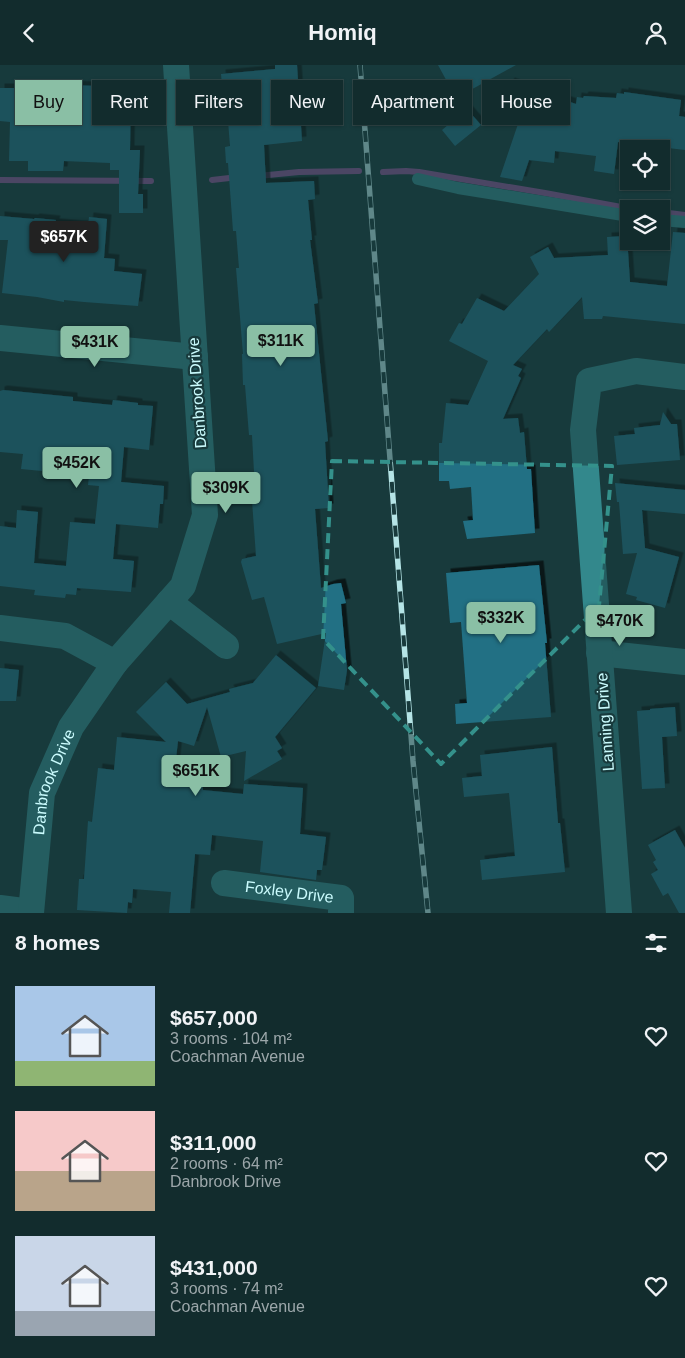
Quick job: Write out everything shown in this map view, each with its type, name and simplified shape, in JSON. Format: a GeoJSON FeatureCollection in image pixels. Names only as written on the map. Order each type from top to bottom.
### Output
{"type":"FeatureCollection","features":[{"type":"Feature","properties":{"kind":"street","name":"Danbrook Drive"},"geometry":{"type":"LineString","coordinates":[[31,913],[42,793],[71,727],[115,663],[183,586],[205,515],[176,65]]}},
{"type":"Feature","properties":{"kind":"street"},"geometry":{"type":"LineString","coordinates":[[0,338],[195,357]]}},
{"type":"Feature","properties":{"kind":"street","name":"Lanning Drive"},"geometry":{"type":"LineString","coordinates":[[619,913],[583,431],[589,381],[636,371],[685,377]]}},
{"type":"Feature","properties":{"kind":"street"},"geometry":{"type":"LineString","coordinates":[[169,602],[226,646]]}},
{"type":"Feature","properties":{"kind":"street"},"geometry":{"type":"LineString","coordinates":[[0,628],[65,635],[115,663]]}},
{"type":"Feature","properties":{"kind":"street"},"geometry":{"type":"LineString","coordinates":[[599,653],[685,661]]}},
{"type":"Feature","properties":{"kind":"street","name":"Foxley Drive"},"geometry":{"type":"LineString","coordinates":[[224,883],[341,898],[341,913]]}},
{"type":"Feature","properties":{"kind":"street"},"geometry":{"type":"LineString","coordinates":[[0,908],[31,913]]}},
{"type":"Feature","properties":{"kind":"lane"},"geometry":{"type":"LineString","coordinates":[[418,179],[458,188],[620,215]]}},
{"type":"Feature","properties":{"kind":"lane"},"geometry":{"type":"LineString","coordinates":[[670,221],[685,222]]}},
{"type":"Feature","properties":{"kind":"highlighted area"},"geometry":{"type":"Polygon","coordinates":[[[332,461],[612,466],[599,606],[441,764],[323,639],[332,461]]]}},
{"type":"Feature","properties":{"kind":"building"},"geometry":{"type":"Polygon","coordinates":[[[275,65],[297,65],[298,80],[271,80],[271,125],[301,125],[302,141],[264,145],[266,183],[314,181],[315,199],[308,200],[312,240],[310,240],[318,303],[314,304],[328,441],[325,442],[329,508],[315,509],[321,588],[341,583],[346,603],[341,604],[347,670],[344,690],[318,686],[326,633],[277,644],[264,597],[252,600],[241,562],[242,559],[256,556],[250,473],[254,472],[252,435],[249,435],[245,385],[243,385],[243,354],[236,268],[239,268],[236,231],[233,231],[225,147],[230,146],[228,125],[261,125],[261,80],[222,80],[221,74],[275,69],[275,65]]]}},
{"type":"Feature","properties":{"kind":"building"},"geometry":{"type":"Polygon","coordinates":[[[438,65],[516,65],[489,80],[482,80],[482,84],[472,89],[472,80],[446,80],[438,65]]]}},
{"type":"Feature","properties":{"kind":"building"},"geometry":{"type":"Polygon","coordinates":[[[82,85],[92,86],[92,125],[130,125],[130,150],[140,150],[138,194],[143,194],[143,213],[119,213],[119,170],[110,170],[110,163],[64,161],[63,171],[28,171],[28,161],[9,161],[10,122],[0,121],[0,88],[15,88],[15,125],[82,125],[82,85]]]}},
{"type":"Feature","properties":{"kind":"building"},"geometry":{"type":"Polygon","coordinates":[[[624,92],[681,100],[679,116],[685,117],[685,150],[670,148],[670,140],[620,140],[620,142],[618,142],[614,174],[594,171],[596,156],[555,151],[554,163],[529,160],[522,181],[500,177],[518,125],[570,125],[570,102],[576,104],[577,97],[616,98],[617,93],[624,94],[624,92]]]}},
{"type":"Feature","properties":{"kind":"building"},"geometry":{"type":"Polygon","coordinates":[[[472,115],[481,125],[455,146],[442,130],[448,125],[472,125],[472,115]]]}},
{"type":"Feature","properties":{"kind":"building"},"geometry":{"type":"Polygon","coordinates":[[[0,216],[56,220],[55,223],[88,226],[89,217],[107,219],[104,258],[115,259],[114,271],[142,274],[138,306],[64,300],[64,302],[2,293],[8,240],[0,240],[0,216]]]}},
{"type":"Feature","properties":{"kind":"building"},"geometry":{"type":"Polygon","coordinates":[[[673,232],[685,233],[685,324],[603,316],[602,319],[584,319],[582,297],[549,332],[547,329],[513,365],[522,369],[518,376],[521,378],[503,419],[518,418],[520,433],[524,432],[527,469],[531,469],[535,533],[467,539],[463,521],[473,520],[471,487],[450,489],[449,481],[439,481],[439,443],[442,443],[446,403],[468,405],[488,361],[449,341],[459,323],[462,324],[477,298],[504,311],[539,274],[530,257],[548,247],[554,258],[608,255],[607,237],[620,236],[620,250],[628,250],[630,282],[667,286],[673,232]]]}},
{"type":"Feature","properties":{"kind":"building"},"geometry":{"type":"Polygon","coordinates":[[[0,391],[73,397],[73,401],[112,405],[113,400],[153,406],[149,450],[124,447],[121,482],[164,486],[163,504],[160,504],[158,528],[116,524],[113,559],[134,561],[131,592],[77,588],[76,595],[66,594],[65,598],[34,595],[35,590],[0,586],[0,526],[16,528],[17,510],[38,512],[34,563],[66,566],[70,522],[95,524],[99,486],[88,485],[89,476],[76,474],[78,452],[45,449],[42,471],[21,469],[23,454],[0,452],[0,391]]]}},
{"type":"Feature","properties":{"kind":"building"},"geometry":{"type":"Polygon","coordinates":[[[663,412],[671,424],[677,424],[680,460],[617,465],[614,436],[635,434],[634,428],[660,425],[663,412]]]}},
{"type":"Feature","properties":{"kind":"building"},"geometry":{"type":"Polygon","coordinates":[[[615,483],[685,490],[685,514],[642,510],[645,548],[679,557],[665,608],[636,600],[637,597],[626,594],[637,553],[623,554],[619,502],[617,502],[615,483]]]}},
{"type":"Feature","properties":{"kind":"building"},"geometry":{"type":"Polygon","coordinates":[[[539,565],[547,643],[545,643],[551,717],[456,724],[455,704],[467,703],[461,622],[450,623],[446,573],[539,565]]]}},
{"type":"Feature","properties":{"kind":"building"},"geometry":{"type":"Polygon","coordinates":[[[276,655],[316,688],[275,737],[282,748],[277,751],[282,759],[244,781],[246,751],[221,757],[207,707],[194,746],[178,741],[173,785],[203,787],[203,790],[243,794],[244,784],[303,788],[300,834],[326,837],[322,870],[317,870],[316,880],[260,872],[263,841],[212,835],[210,855],[195,854],[190,913],[169,913],[171,892],[133,889],[132,903],[128,902],[127,913],[77,910],[79,879],[84,879],[88,821],[92,822],[98,768],[114,770],[117,737],[166,742],[136,712],[166,682],[187,704],[230,692],[229,689],[253,683],[276,655]]]}},
{"type":"Feature","properties":{"kind":"building"},"geometry":{"type":"Polygon","coordinates":[[[0,668],[19,670],[16,701],[0,701],[0,668]]]}},
{"type":"Feature","properties":{"kind":"building"},"geometry":{"type":"Polygon","coordinates":[[[675,707],[677,736],[662,737],[665,788],[642,789],[637,711],[675,707]]]}},
{"type":"Feature","properties":{"kind":"building"},"geometry":{"type":"Polygon","coordinates":[[[552,747],[558,823],[560,823],[565,872],[482,880],[480,860],[515,856],[509,793],[464,797],[462,778],[482,776],[480,755],[552,747]]]}},
{"type":"Feature","properties":{"kind":"building"},"geometry":{"type":"Polygon","coordinates":[[[675,830],[685,848],[685,913],[679,913],[668,893],[663,896],[651,874],[658,870],[653,862],[656,860],[648,845],[675,830]]]}},
{"type":"Feature","properties":{"kind":"waterway"},"geometry":{"type":"LineString","coordinates":[[258,176],[299,172],[359,171]]}},
{"type":"Feature","properties":{"kind":"waterway"},"geometry":{"type":"LineString","coordinates":[[383,172],[419,172],[620,207]]}},
{"type":"Feature","properties":{"kind":"waterway"},"geometry":{"type":"LineString","coordinates":[[212,180],[238,177]]}},
{"type":"Feature","properties":{"kind":"waterway"},"geometry":{"type":"LineString","coordinates":[[0,180],[151,181]]}},
{"type":"Feature","properties":{"kind":"waterway"},"geometry":{"type":"LineString","coordinates":[[670,213],[685,215]]}},
{"type":"Feature","properties":{"kind":"railway"},"geometry":{"type":"LineString","coordinates":[[360,65],[413,761],[428,913]]}}]}
